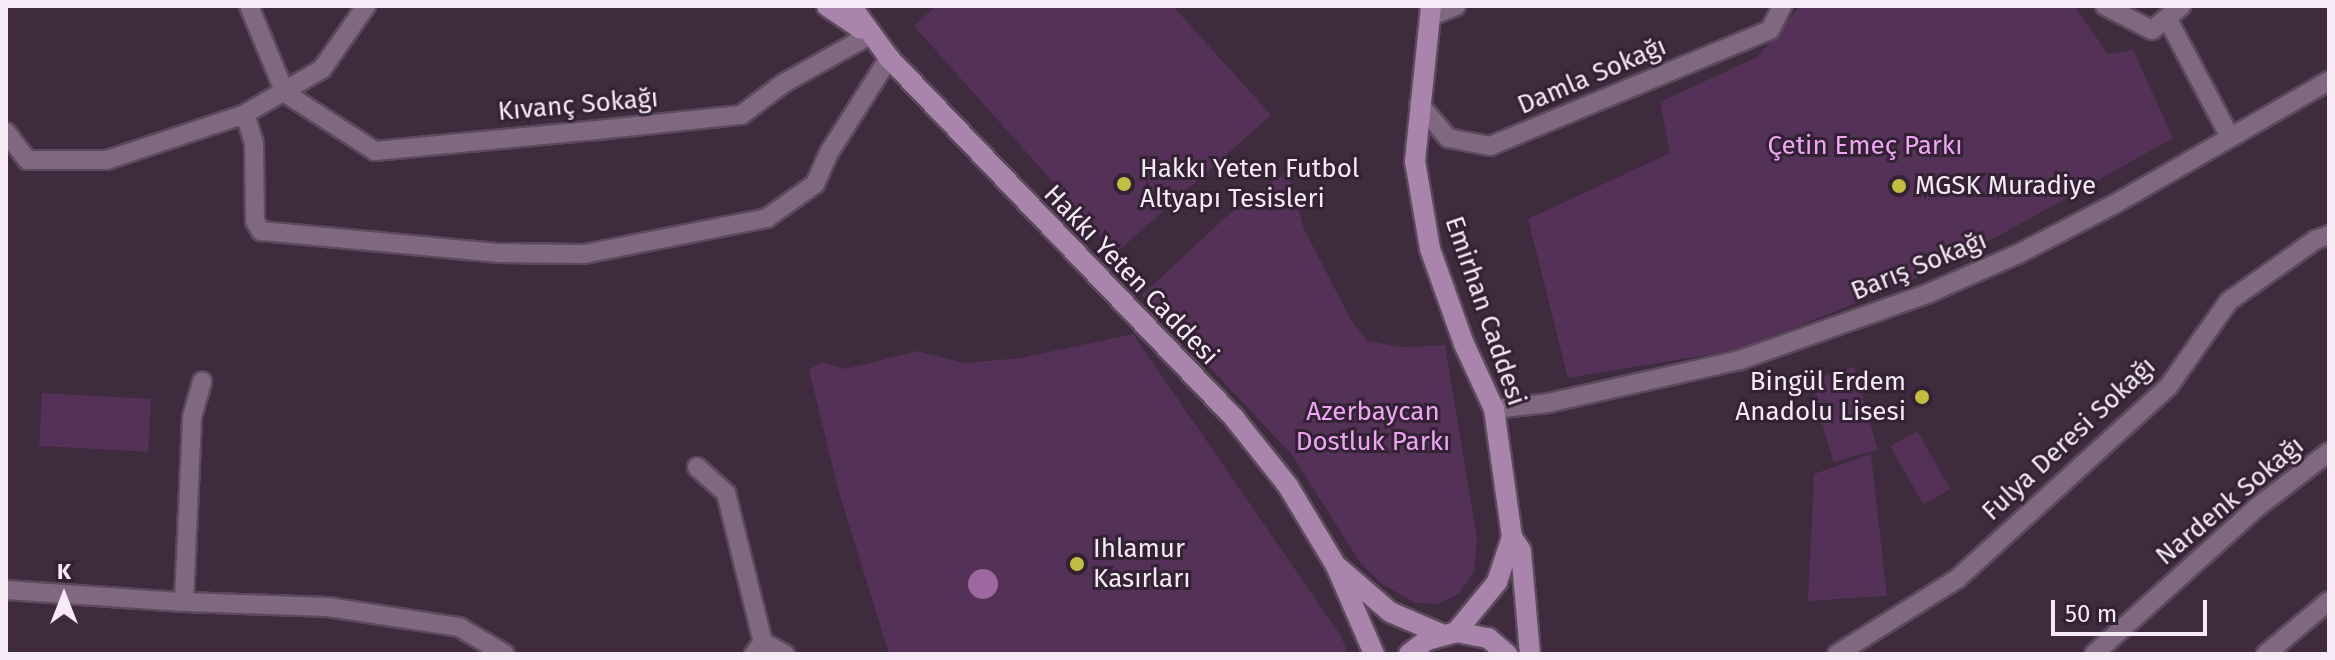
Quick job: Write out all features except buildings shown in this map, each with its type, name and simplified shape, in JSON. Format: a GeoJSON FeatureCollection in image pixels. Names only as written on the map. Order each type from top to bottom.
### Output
{"type":"FeatureCollection","features":[{"type":"Feature","properties":{"kind":"main road","name":"Hakkı Yeten Caddesi"},"geometry":{"type":"LineString","coordinates":[[827,6],[870,35]]}},
{"type":"Feature","properties":{"kind":"main road","name":"Hakkı Yeten Caddesi"},"geometry":{"type":"LineString","coordinates":[[851,6],[889,58],[1234,418],[1288,486],[1336,566],[1374,654]]}},
{"type":"Feature","properties":{"kind":"main road","name":"Emirhan Caddesi"},"geometry":{"type":"LineString","coordinates":[[1430,11],[1415,161],[1430,249],[1464,344],[1494,409],[1512,537],[1521,551],[1530,654]]}},
{"type":"Feature","properties":{"kind":"main road","name":"Emirhan Caddesi"},"geometry":{"type":"LineString","coordinates":[[1409,654],[1448,633],[1497,582],[1512,537]]}},
{"type":"Feature","properties":{"kind":"main road","name":"Hakkı Yeten Caddesi"},"geometry":{"type":"LineString","coordinates":[[1336,566],[1390,612],[1448,633],[1488,638],[1507,654]]}},
{"type":"Feature","properties":{"kind":"street"},"geometry":{"type":"LineString","coordinates":[[249,6],[285,93]]}},
{"type":"Feature","properties":{"kind":"street"},"geometry":{"type":"LineString","coordinates":[[6,132],[27,160],[107,160],[245,114],[322,69],[366,6]]}},
{"type":"Feature","properties":{"kind":"street"},"geometry":{"type":"LineString","coordinates":[[1430,11],[1456,6]]}},
{"type":"Feature","properties":{"kind":"street","name":"Damla Sokağı"},"geometry":{"type":"LineString","coordinates":[[1419,104],[1448,138],[1490,146],[1770,30],[1782,6]]}},
{"type":"Feature","properties":{"kind":"street"},"geometry":{"type":"LineString","coordinates":[[2105,6],[2152,30],[2182,6]]}},
{"type":"Feature","properties":{"kind":"street"},"geometry":{"type":"LineString","coordinates":[[2167,18],[2230,137]]}},
{"type":"Feature","properties":{"kind":"street","name":"Kıvanç Sokağı"},"geometry":{"type":"LineString","coordinates":[[285,93],[375,151],[588,131],[741,115],[784,83],[870,35]]}},
{"type":"Feature","properties":{"kind":"street"},"geometry":{"type":"LineString","coordinates":[[245,114],[254,143],[255,221],[261,231],[497,253],[584,254],[767,218],[815,184],[830,151],[889,58]]}},
{"type":"Feature","properties":{"kind":"street","name":"Barış Sokağı"},"geometry":{"type":"LineString","coordinates":[[1494,409],[1548,403],[1740,360],[1915,299],[2020,253],[2113,205],[2329,81]]}},
{"type":"Feature","properties":{"kind":"street","name":"Fulya Deresi Sokağı"},"geometry":{"type":"LineString","coordinates":[[1857,654],[1908,612],[1962,574],[2168,387],[2229,301],[2315,240],[2329,235]]}},
{"type":"Feature","properties":{"kind":"street"},"geometry":{"type":"LineString","coordinates":[[184,602],[192,417],[202,381]]}},
{"type":"Feature","properties":{"kind":"street","name":"Nardenk Sokağı"},"geometry":{"type":"LineString","coordinates":[[2094,654],[2256,508],[2329,452]]}},
{"type":"Feature","properties":{"kind":"street"},"geometry":{"type":"LineString","coordinates":[[697,467],[726,493],[758,648],[785,654]]}},
{"type":"Feature","properties":{"kind":"street"},"geometry":{"type":"LineString","coordinates":[[6,590],[184,602],[328,607],[459,627],[505,654]]}},
{"type":"Feature","properties":{"kind":"street"},"geometry":{"type":"LineString","coordinates":[[2266,654],[2329,601]]}},
{"type":"Feature","properties":{"kind":"street","name":"Fulya Deresi Sokağı"},"geometry":{"type":"LineString","coordinates":[[1837,654],[1908,612]]}},
{"type":"Feature","properties":{"kind":"green space","name":"Hakkı Yeten Futbol Altyapı Tesisleri"},"geometry":{"type":"Polygon","coordinates":[[[936,6],[1173,6],[1271,115],[1116,253],[914,26],[936,6]]]}},
{"type":"Feature","properties":{"kind":"green space","name":"Çetin Emeç Parkı"},"geometry":{"type":"Polygon","coordinates":[[[1800,6],[2074,6],[2108,54],[2133,50],[2173,138],[2002,234],[1916,278],[1743,349],[1568,378],[1528,219],[1670,153],[1660,102],[1757,57],[1800,6]]]}},
{"type":"Feature","properties":{"kind":"green space","name":"Azerbaycan Dostluk Parkı"},"geometry":{"type":"Polygon","coordinates":[[[1288,171],[1304,229],[1352,322],[1368,341],[1401,347],[1445,345],[1477,539],[1474,572],[1459,594],[1438,604],[1415,603],[1382,584],[1361,564],[1292,455],[1142,295],[1227,216],[1288,171]]]}},
{"type":"Feature","properties":{"kind":"green space","name":"Ihlamur Kasırları"},"geometry":{"type":"Polygon","coordinates":[[[1133,334],[1341,636],[1348,654],[889,654],[838,489],[809,370],[822,362],[846,369],[917,351],[965,363],[1021,358],[1133,334]]]}},
{"type":"Feature","properties":{"kind":"green space"},"geometry":{"type":"Polygon","coordinates":[[[1854,367],[1878,450],[1833,462],[1810,380],[1854,367]]]}},
{"type":"Feature","properties":{"kind":"green space"},"geometry":{"type":"Polygon","coordinates":[[[42,393],[151,399],[148,452],[39,446],[42,393]]]}},
{"type":"Feature","properties":{"kind":"green space"},"geometry":{"type":"Polygon","coordinates":[[[1917,431],[1950,489],[1924,505],[1890,446],[1917,431]]]}},
{"type":"Feature","properties":{"kind":"green space"},"geometry":{"type":"Polygon","coordinates":[[[1871,454],[1887,596],[1808,601],[1814,474],[1871,454]]]}},
{"type":"Feature","properties":{"kind":"shaded area"},"geometry":{"type":"Polygon","coordinates":[[[983,569],[994,573],[998,584],[994,595],[983,599],[972,595],[968,584],[972,573],[983,569]]]}},
{"type":"Feature","properties":{"kind":"place","name":"Hakkı Yeten Futbol Altyapı Tesisleri"},"geometry":{"type":"Point","coordinates":[1124,184]}},
{"type":"Feature","properties":{"kind":"place","name":"MGSK Muradiye"},"geometry":{"type":"Point","coordinates":[1899,186]}},
{"type":"Feature","properties":{"kind":"place","name":"Bingül Erdem Anadolu Lisesi"},"geometry":{"type":"Point","coordinates":[1922,397]}},
{"type":"Feature","properties":{"kind":"place","name":"Ihlamur Kasırları"},"geometry":{"type":"Point","coordinates":[1077,564]}}]}
